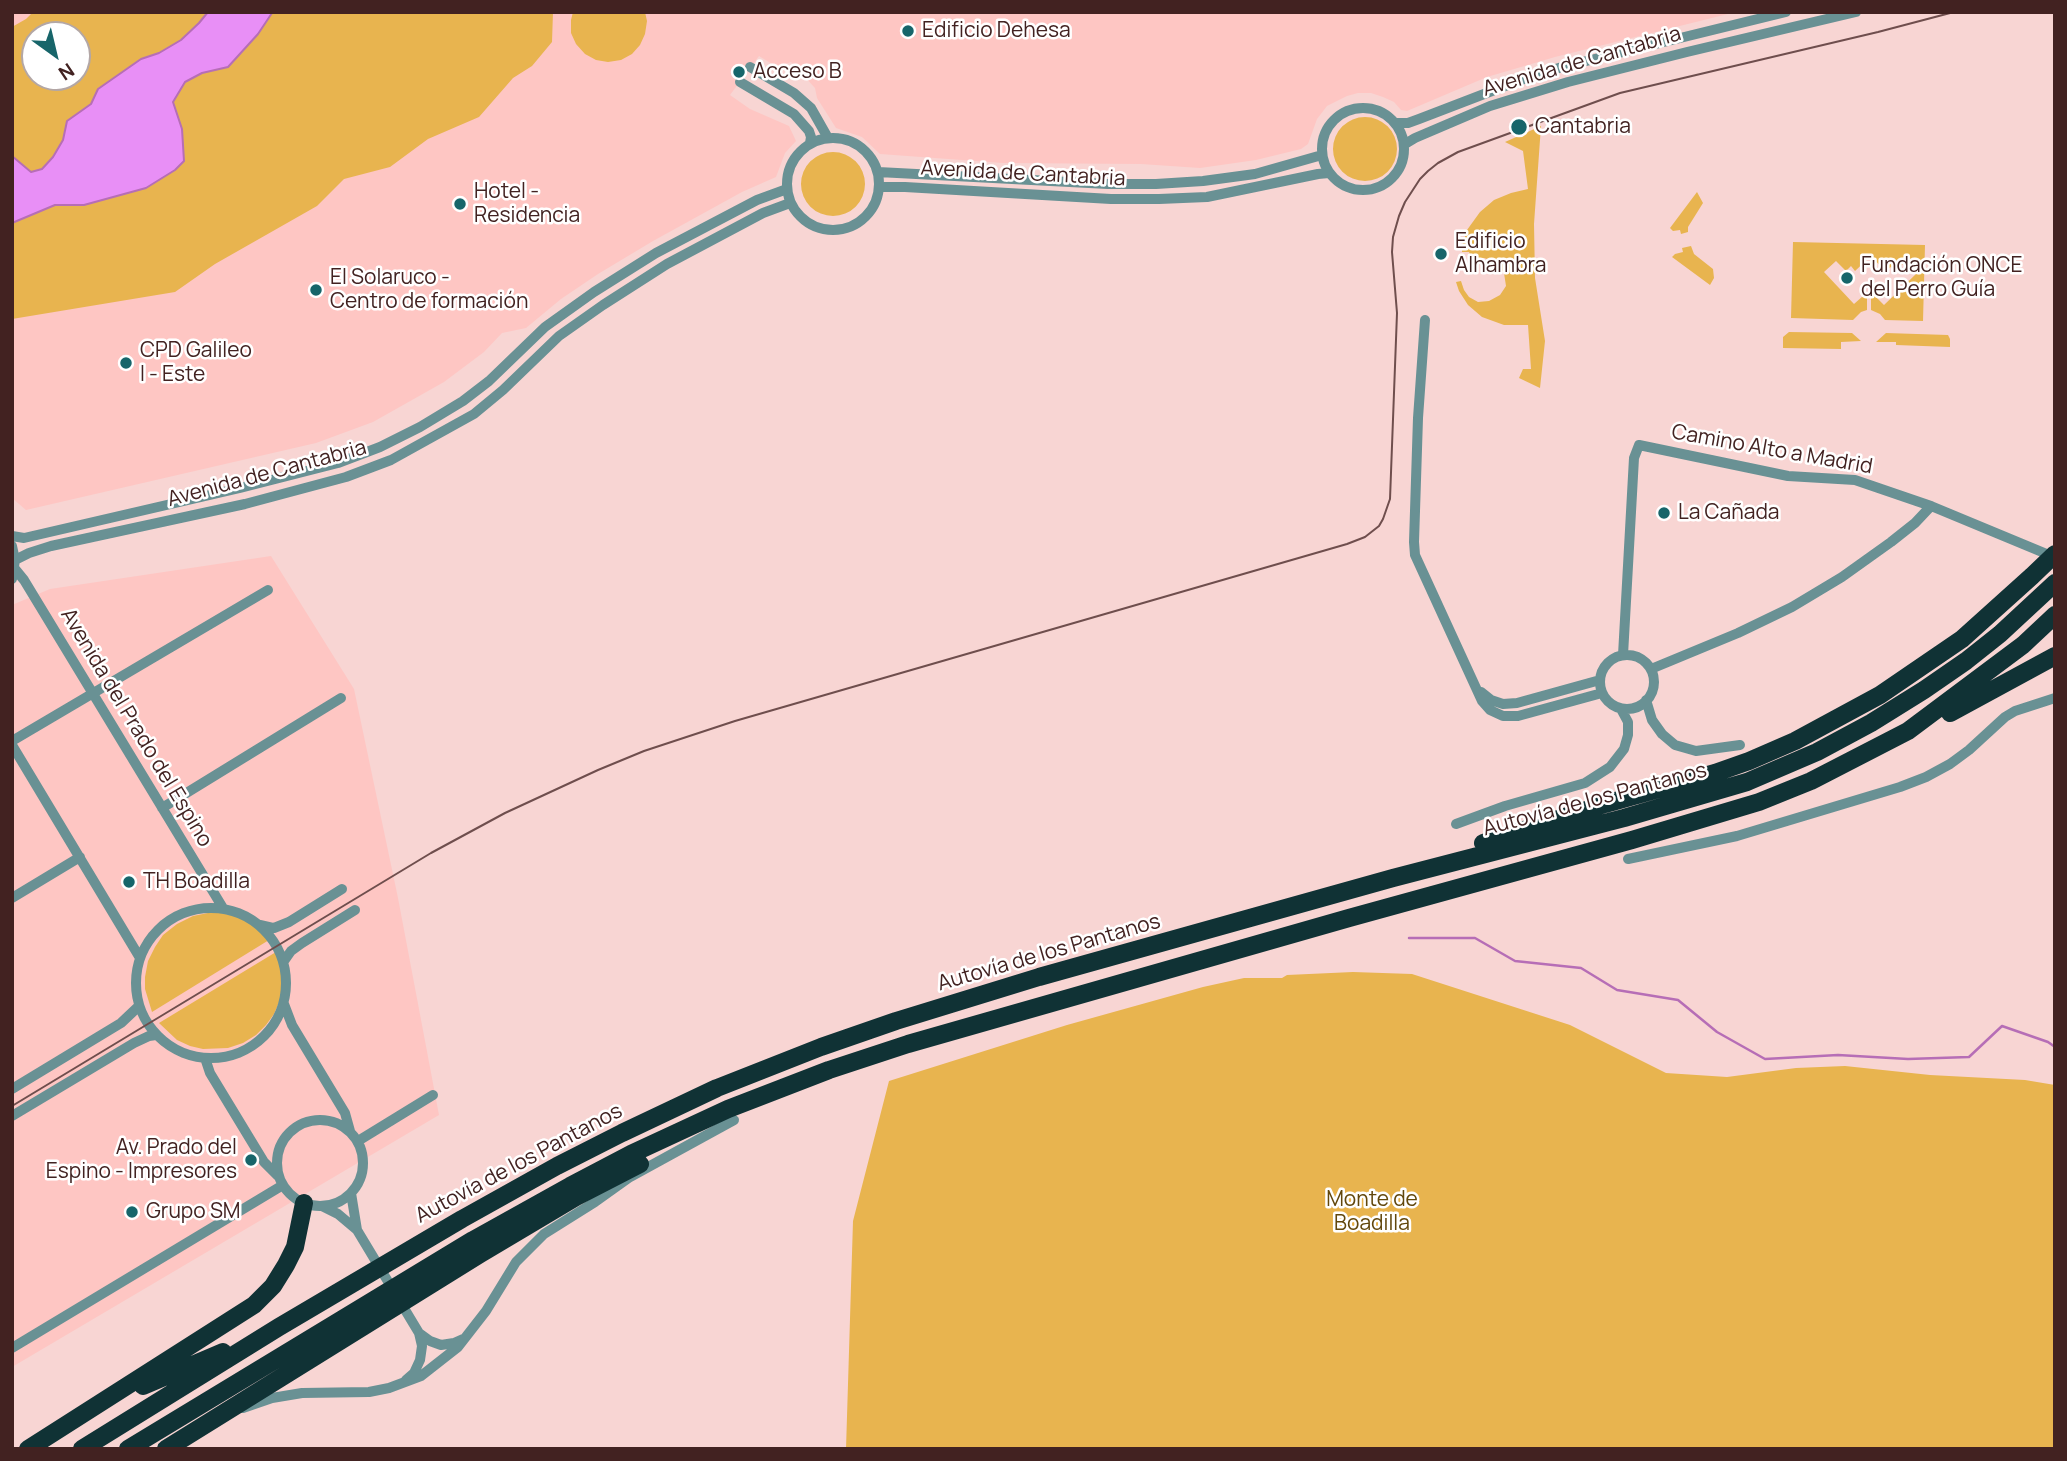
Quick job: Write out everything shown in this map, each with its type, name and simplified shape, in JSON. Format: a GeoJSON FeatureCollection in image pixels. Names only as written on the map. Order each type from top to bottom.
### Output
{"type":"FeatureCollection","features":[{"type":"Feature","properties":{"kind":"highway"},"geometry":{"type":"LineString","coordinates":[[1393,878],[1410,867],[1749,761],[1795,741],[1880,695],[1922,668],[1962,639],[2055,555]]}},
{"type":"Feature","properties":{"kind":"highway","name":"Autovía de los Pantanos"},"geometry":{"type":"LineString","coordinates":[[82,1449],[279,1327],[462,1219],[557,1166],[717,1088],[896,1021],[1039,977],[1747,782],[1817,752],[1871,723],[1966,662],[2053,585]]}},
{"type":"Feature","properties":{"kind":"highway","name":"Autovía de los Pantanos"},"geometry":{"type":"LineString","coordinates":[[128,1449],[473,1240],[631,1154],[728,1109],[829,1070],[908,1044],[1759,802],[1811,781],[1908,731],[2023,645],[2055,615]]}},
{"type":"Feature","properties":{"kind":"highway"},"geometry":{"type":"LineString","coordinates":[[1908,731],[1929,726],[2011,678],[2055,656]]}},
{"type":"Feature","properties":{"kind":"highway"},"geometry":{"type":"LineString","coordinates":[[166,1449],[576,1197],[636,1165],[831,1076],[848,1065]]}},
{"type":"Feature","properties":{"kind":"highway"},"geometry":{"type":"LineString","coordinates":[[28,1449],[254,1305],[273,1286],[286,1265],[313,1205]]}},
{"type":"Feature","properties":{"kind":"highway"},"geometry":{"type":"LineString","coordinates":[[53,1433],[130,1391],[279,1327]]}},
{"type":"Feature","properties":{"kind":"street","name":"Avenida de Cantabria"},"geometry":{"type":"LineString","coordinates":[[1396,123],[1419,120],[1507,85],[1562,67],[1786,12]]}},
{"type":"Feature","properties":{"kind":"street","name":"Avenida de Cantabria"},"geometry":{"type":"LineString","coordinates":[[1405,144],[1490,106],[1569,82],[1856,12]]}},
{"type":"Feature","properties":{"kind":"street"},"geometry":{"type":"LineString","coordinates":[[750,66],[794,93],[811,108],[828,138]]}},
{"type":"Feature","properties":{"kind":"street"},"geometry":{"type":"LineString","coordinates":[[740,82],[794,114],[809,131],[810,143]]}},
{"type":"Feature","properties":{"kind":"street"},"geometry":{"type":"LineString","coordinates":[[1353,108],[1374,108],[1389,116],[1396,123],[1405,144],[1404,160],[1398,173],[1376,189],[1362,191],[1346,187],[1329,173],[1322,155],[1324,134],[1335,118],[1353,108]]}},
{"type":"Feature","properties":{"kind":"street"},"geometry":{"type":"LineString","coordinates":[[828,138],[845,139],[860,146],[872,158],[878,172],[879,187],[874,204],[862,219],[848,227],[832,230],[817,227],[803,219],[790,203],[787,189],[791,163],[799,152],[810,143],[828,138]]}},
{"type":"Feature","properties":{"kind":"street","name":"Avenida de Cantabria"},"geometry":{"type":"LineString","coordinates":[[878,172],[1156,184],[1255,174],[1322,155]]}},
{"type":"Feature","properties":{"kind":"street","name":"Avenida de Cantabria"},"geometry":{"type":"LineString","coordinates":[[879,187],[1159,200],[1207,197],[1318,173],[1329,173]]}},
{"type":"Feature","properties":{"kind":"street","name":"Avenida de Cantabria"},"geometry":{"type":"LineString","coordinates":[[12,536],[24,538],[240,488],[338,463],[380,447],[463,401],[489,381],[545,327],[594,292],[656,253],[757,200],[787,189]]}},
{"type":"Feature","properties":{"kind":"street","name":"Avenida de Cantabria"},"geometry":{"type":"LineString","coordinates":[[14,569],[29,553],[245,504],[346,477],[391,460],[474,414],[559,336],[635,284],[754,218],[790,203]]}},
{"type":"Feature","properties":{"kind":"street"},"geometry":{"type":"LineString","coordinates":[[1425,320],[1413,542],[1415,555],[1482,701],[1490,710],[1503,716],[1518,716],[1602,693]]}},
{"type":"Feature","properties":{"kind":"street","name":"Camino Alto a Madrid"},"geometry":{"type":"LineString","coordinates":[[1623,655],[1634,458],[1639,445],[1788,475],[1855,480],[1931,506],[2055,555]]}},
{"type":"Feature","properties":{"kind":"street"},"geometry":{"type":"LineString","coordinates":[[1651,669],[1792,607],[1842,577],[1891,542],[1931,506]]}},
{"type":"Feature","properties":{"kind":"street"},"geometry":{"type":"LineString","coordinates":[[12,546],[14,569]]}},
{"type":"Feature","properties":{"kind":"street","name":"Avenida del Prado del Espino"},"geometry":{"type":"LineString","coordinates":[[14,569],[24,580],[223,908]]}},
{"type":"Feature","properties":{"kind":"street"},"geometry":{"type":"LineString","coordinates":[[140,958],[12,743],[92,692],[268,590]]}},
{"type":"Feature","properties":{"kind":"street"},"geometry":{"type":"LineString","coordinates":[[1623,655],[1632,655],[1651,669],[1653,689],[1646,701],[1635,708],[1621,709],[1610,704],[1602,693],[1602,670],[1609,661],[1623,655]]}},
{"type":"Feature","properties":{"kind":"street"},"geometry":{"type":"LineString","coordinates":[[1478,689],[1491,700],[1503,704],[1517,703],[1600,680]]}},
{"type":"Feature","properties":{"kind":"street"},"geometry":{"type":"LineString","coordinates":[[162,808],[341,698]]}},
{"type":"Feature","properties":{"kind":"street"},"geometry":{"type":"LineString","coordinates":[[1629,859],[1737,836],[1900,787],[1950,764],[2005,717],[2055,698]]}},
{"type":"Feature","properties":{"kind":"street"},"geometry":{"type":"LineString","coordinates":[[1646,701],[1652,720],[1662,734],[1675,745],[1696,751],[1740,745]]}},
{"type":"Feature","properties":{"kind":"street"},"geometry":{"type":"LineString","coordinates":[[1456,824],[1505,806],[1585,783],[1610,767],[1624,749],[1628,735],[1628,722],[1621,709]]}},
{"type":"Feature","properties":{"kind":"street"},"geometry":{"type":"LineString","coordinates":[[12,898],[80,857]]}},
{"type":"Feature","properties":{"kind":"street"},"geometry":{"type":"LineString","coordinates":[[261,925],[275,942],[284,961],[287,982],[284,1004],[273,1027],[254,1045],[231,1056],[205,1058],[178,1051],[156,1035],[139,1006],[135,982],[140,958],[153,935],[173,918],[197,908],[223,908],[274,928],[289,922],[342,889]]}},
{"type":"Feature","properties":{"kind":"street"},"geometry":{"type":"LineString","coordinates":[[284,961],[290,951],[355,910]]}},
{"type":"Feature","properties":{"kind":"street"},"geometry":{"type":"LineString","coordinates":[[284,1004],[292,1025],[345,1113],[350,1131]]}},
{"type":"Feature","properties":{"kind":"street"},"geometry":{"type":"LineString","coordinates":[[12,1089],[121,1023],[139,1006]]}},
{"type":"Feature","properties":{"kind":"street"},"geometry":{"type":"LineString","coordinates":[[12,1116],[134,1043],[156,1035]]}},
{"type":"Feature","properties":{"kind":"street"},"geometry":{"type":"LineString","coordinates":[[205,1058],[210,1073],[264,1162],[292,1196],[338,1214],[357,1230],[419,1333],[441,1345],[467,1337]]}},
{"type":"Feature","properties":{"kind":"street"},"geometry":{"type":"LineString","coordinates":[[358,1141],[433,1095]]}},
{"type":"Feature","properties":{"kind":"street"},"geometry":{"type":"LineString","coordinates":[[281,1181],[278,1153],[285,1138],[302,1123],[318,1119],[336,1122],[350,1131],[362,1151],[358,1184],[338,1202],[313,1205]]}},
{"type":"Feature","properties":{"kind":"street"},"geometry":{"type":"LineString","coordinates":[[198,1430],[243,1408],[272,1398],[302,1393],[369,1392],[421,1376],[467,1337],[516,1262],[544,1234],[630,1177],[734,1120]]}},
{"type":"Feature","properties":{"kind":"street"},"geometry":{"type":"LineString","coordinates":[[12,1348],[281,1181]]}},
{"type":"Feature","properties":{"kind":"street"},"geometry":{"type":"LineString","coordinates":[[351,1193],[357,1230]]}},
{"type":"Feature","properties":{"kind":"street"},"geometry":{"type":"LineString","coordinates":[[403,1382],[414,1373],[420,1360],[422,1346],[419,1333]]}},
{"type":"Feature","properties":{"kind":"shaded area"},"geometry":{"type":"Polygon","coordinates":[[[12,12],[1736,12],[1555,57],[1487,77],[1407,111],[1401,110],[1394,102],[1371,93],[1347,96],[1327,106],[1317,119],[1308,144],[1301,149],[1256,160],[1200,168],[1141,164],[1003,163],[880,154],[862,137],[836,128],[817,98],[815,88],[791,62],[777,67],[759,56],[730,95],[750,109],[789,126],[796,141],[785,153],[776,177],[742,192],[598,274],[561,299],[526,328],[502,333],[484,352],[444,382],[373,422],[316,443],[26,510],[12,498],[12,12]]]}},
{"type":"Feature","properties":{"kind":"shaded area"},"geometry":{"type":"Polygon","coordinates":[[[208,12],[272,13],[258,34],[228,67],[202,73],[185,82],[173,102],[182,129],[184,161],[175,170],[146,188],[84,205],[55,205],[12,223],[12,156],[31,172],[42,169],[63,140],[67,121],[91,104],[98,89],[141,59],[159,53],[181,40],[208,12]]]}},
{"type":"Feature","properties":{"kind":"shaded area"},"geometry":{"type":"Polygon","coordinates":[[[271,556],[354,689],[398,898],[439,1115],[12,1367],[12,605],[50,589],[271,556]]]}},
{"type":"Feature","properties":{"kind":"green space"},"geometry":{"type":"Polygon","coordinates":[[[33,12],[553,12],[552,42],[532,66],[513,78],[479,117],[428,139],[390,167],[344,179],[317,206],[215,264],[175,292],[12,319],[12,27],[21,22],[21,91],[91,91],[91,21],[22,21],[33,12]]]}},
{"type":"Feature","properties":{"kind":"green space"},"geometry":{"type":"Polygon","coordinates":[[[573,12],[645,12],[645,34],[632,54],[621,60],[596,60],[585,54],[576,44],[571,33],[573,12]]]}},
{"type":"Feature","properties":{"kind":"green space"},"geometry":{"type":"Polygon","coordinates":[[[1359,117],[1371,117],[1388,126],[1395,137],[1395,161],[1388,172],[1371,181],[1359,181],[1347,176],[1338,167],[1333,155],[1333,143],[1338,131],[1347,122],[1359,117]]]}},
{"type":"Feature","properties":{"kind":"green space"},"geometry":{"type":"Polygon","coordinates":[[[1541,126],[1534,224],[1535,278],[1545,341],[1540,388],[1519,378],[1523,369],[1531,369],[1528,325],[1504,325],[1482,317],[1468,305],[1456,282],[1461,281],[1469,297],[1478,302],[1489,301],[1500,295],[1506,286],[1504,273],[1496,262],[1484,258],[1473,263],[1469,252],[1462,252],[1462,246],[1467,230],[1480,212],[1494,200],[1528,189],[1523,151],[1505,142],[1541,126]]]}},
{"type":"Feature","properties":{"kind":"green space"},"geometry":{"type":"Polygon","coordinates":[[[827,152],[839,152],[856,161],[863,172],[863,196],[856,207],[839,216],[827,216],[815,211],[806,202],[801,190],[801,178],[806,166],[815,157],[827,152]]]}},
{"type":"Feature","properties":{"kind":"green space"},"geometry":{"type":"Polygon","coordinates":[[[1697,192],[1703,203],[1688,227],[1688,232],[1681,234],[1680,230],[1673,231],[1670,228],[1697,192]]]}},
{"type":"Feature","properties":{"kind":"green space"},"geometry":{"type":"Polygon","coordinates":[[[1793,242],[1925,245],[1923,321],[1885,320],[1871,310],[1871,296],[1874,295],[1884,305],[1916,274],[1905,262],[1895,271],[1891,267],[1885,271],[1871,256],[1855,271],[1851,266],[1846,271],[1836,261],[1824,272],[1854,304],[1867,296],[1867,310],[1853,320],[1791,318],[1793,242]]]}},
{"type":"Feature","properties":{"kind":"green space"},"geometry":{"type":"Polygon","coordinates":[[[1691,246],[1694,254],[1713,269],[1714,278],[1710,285],[1672,257],[1683,252],[1682,248],[1691,246]]]}},
{"type":"Feature","properties":{"kind":"green space"},"geometry":{"type":"Polygon","coordinates":[[[1789,332],[1852,333],[1861,341],[1841,342],[1841,349],[1783,348],[1783,337],[1789,332]]]}},
{"type":"Feature","properties":{"kind":"green space"},"geometry":{"type":"Polygon","coordinates":[[[1886,333],[1948,335],[1950,347],[1876,342],[1886,333]]]}},
{"type":"Feature","properties":{"kind":"green space"},"geometry":{"type":"Polygon","coordinates":[[[221,913],[248,921],[269,940],[152,1012],[145,989],[145,977],[148,961],[155,947],[163,935],[177,924],[193,916],[221,913]]]}},
{"type":"Feature","properties":{"kind":"green space"},"geometry":{"type":"Polygon","coordinates":[[[276,952],[281,969],[280,1000],[266,1025],[243,1043],[228,1048],[203,1049],[190,1046],[177,1040],[159,1023],[276,952]]]}},
{"type":"Feature","properties":{"kind":"green space","name":"Monte de Boadilla"},"geometry":{"type":"Polygon","coordinates":[[[1353,972],[1412,974],[1570,1025],[1666,1073],[1727,1077],[1796,1068],[1845,1066],[1930,1075],[2025,1080],[2055,1085],[2055,1449],[846,1449],[853,1221],[889,1081],[1067,1025],[1203,987],[1244,978],[1353,972]]]}},
{"type":"Feature","properties":{"kind":"waterway"},"geometry":{"type":"LineString","coordinates":[[1409,938],[1475,938],[1515,961],[1581,968],[1617,990],[1678,1000],[1717,1032],[1765,1059],[1838,1055],[1908,1059],[1969,1057],[2002,1026],[2055,1047]]}},
{"type":"Feature","properties":{"kind":"tram line"},"geometry":{"type":"LineString","coordinates":[[12,1106],[431,853],[505,813],[598,770],[644,751],[735,721],[1365,537],[1379,526],[1390,499],[1397,313],[1393,237],[1405,202],[1428,171],[1458,152],[1620,93],[1954,12]]}},
{"type":"Feature","properties":{"kind":"place","name":"Edificio Dehesa"},"geometry":{"type":"Point","coordinates":[908,31]}},
{"type":"Feature","properties":{"kind":"place","name":"Acceso B"},"geometry":{"type":"Point","coordinates":[739,72]}},
{"type":"Feature","properties":{"kind":"place","name":"Cantabria"},"geometry":{"type":"Point","coordinates":[1519,127]}},
{"type":"Feature","properties":{"kind":"place","name":"Hotel - Residencia"},"geometry":{"type":"Point","coordinates":[460,204]}},
{"type":"Feature","properties":{"kind":"place","name":"Edificio Alhambra"},"geometry":{"type":"Point","coordinates":[1441,254]}},
{"type":"Feature","properties":{"kind":"place","name":"Fundación ONCE del Perro Guía"},"geometry":{"type":"Point","coordinates":[1847,278]}},
{"type":"Feature","properties":{"kind":"place","name":"El Solaruco - Centro de formación"},"geometry":{"type":"Point","coordinates":[316,290]}},
{"type":"Feature","properties":{"kind":"place","name":"CPD Galileo I - Este"},"geometry":{"type":"Point","coordinates":[126,363]}},
{"type":"Feature","properties":{"kind":"place","name":"La Cañada"},"geometry":{"type":"Point","coordinates":[1664,513]}},
{"type":"Feature","properties":{"kind":"place","name":"TH Boadilla"},"geometry":{"type":"Point","coordinates":[129,882]}},
{"type":"Feature","properties":{"kind":"place","name":"Av. Prado del Espino - Impresores"},"geometry":{"type":"Point","coordinates":[251,1160]}},
{"type":"Feature","properties":{"kind":"place","name":"Grupo SM"},"geometry":{"type":"Point","coordinates":[132,1212]}}]}
